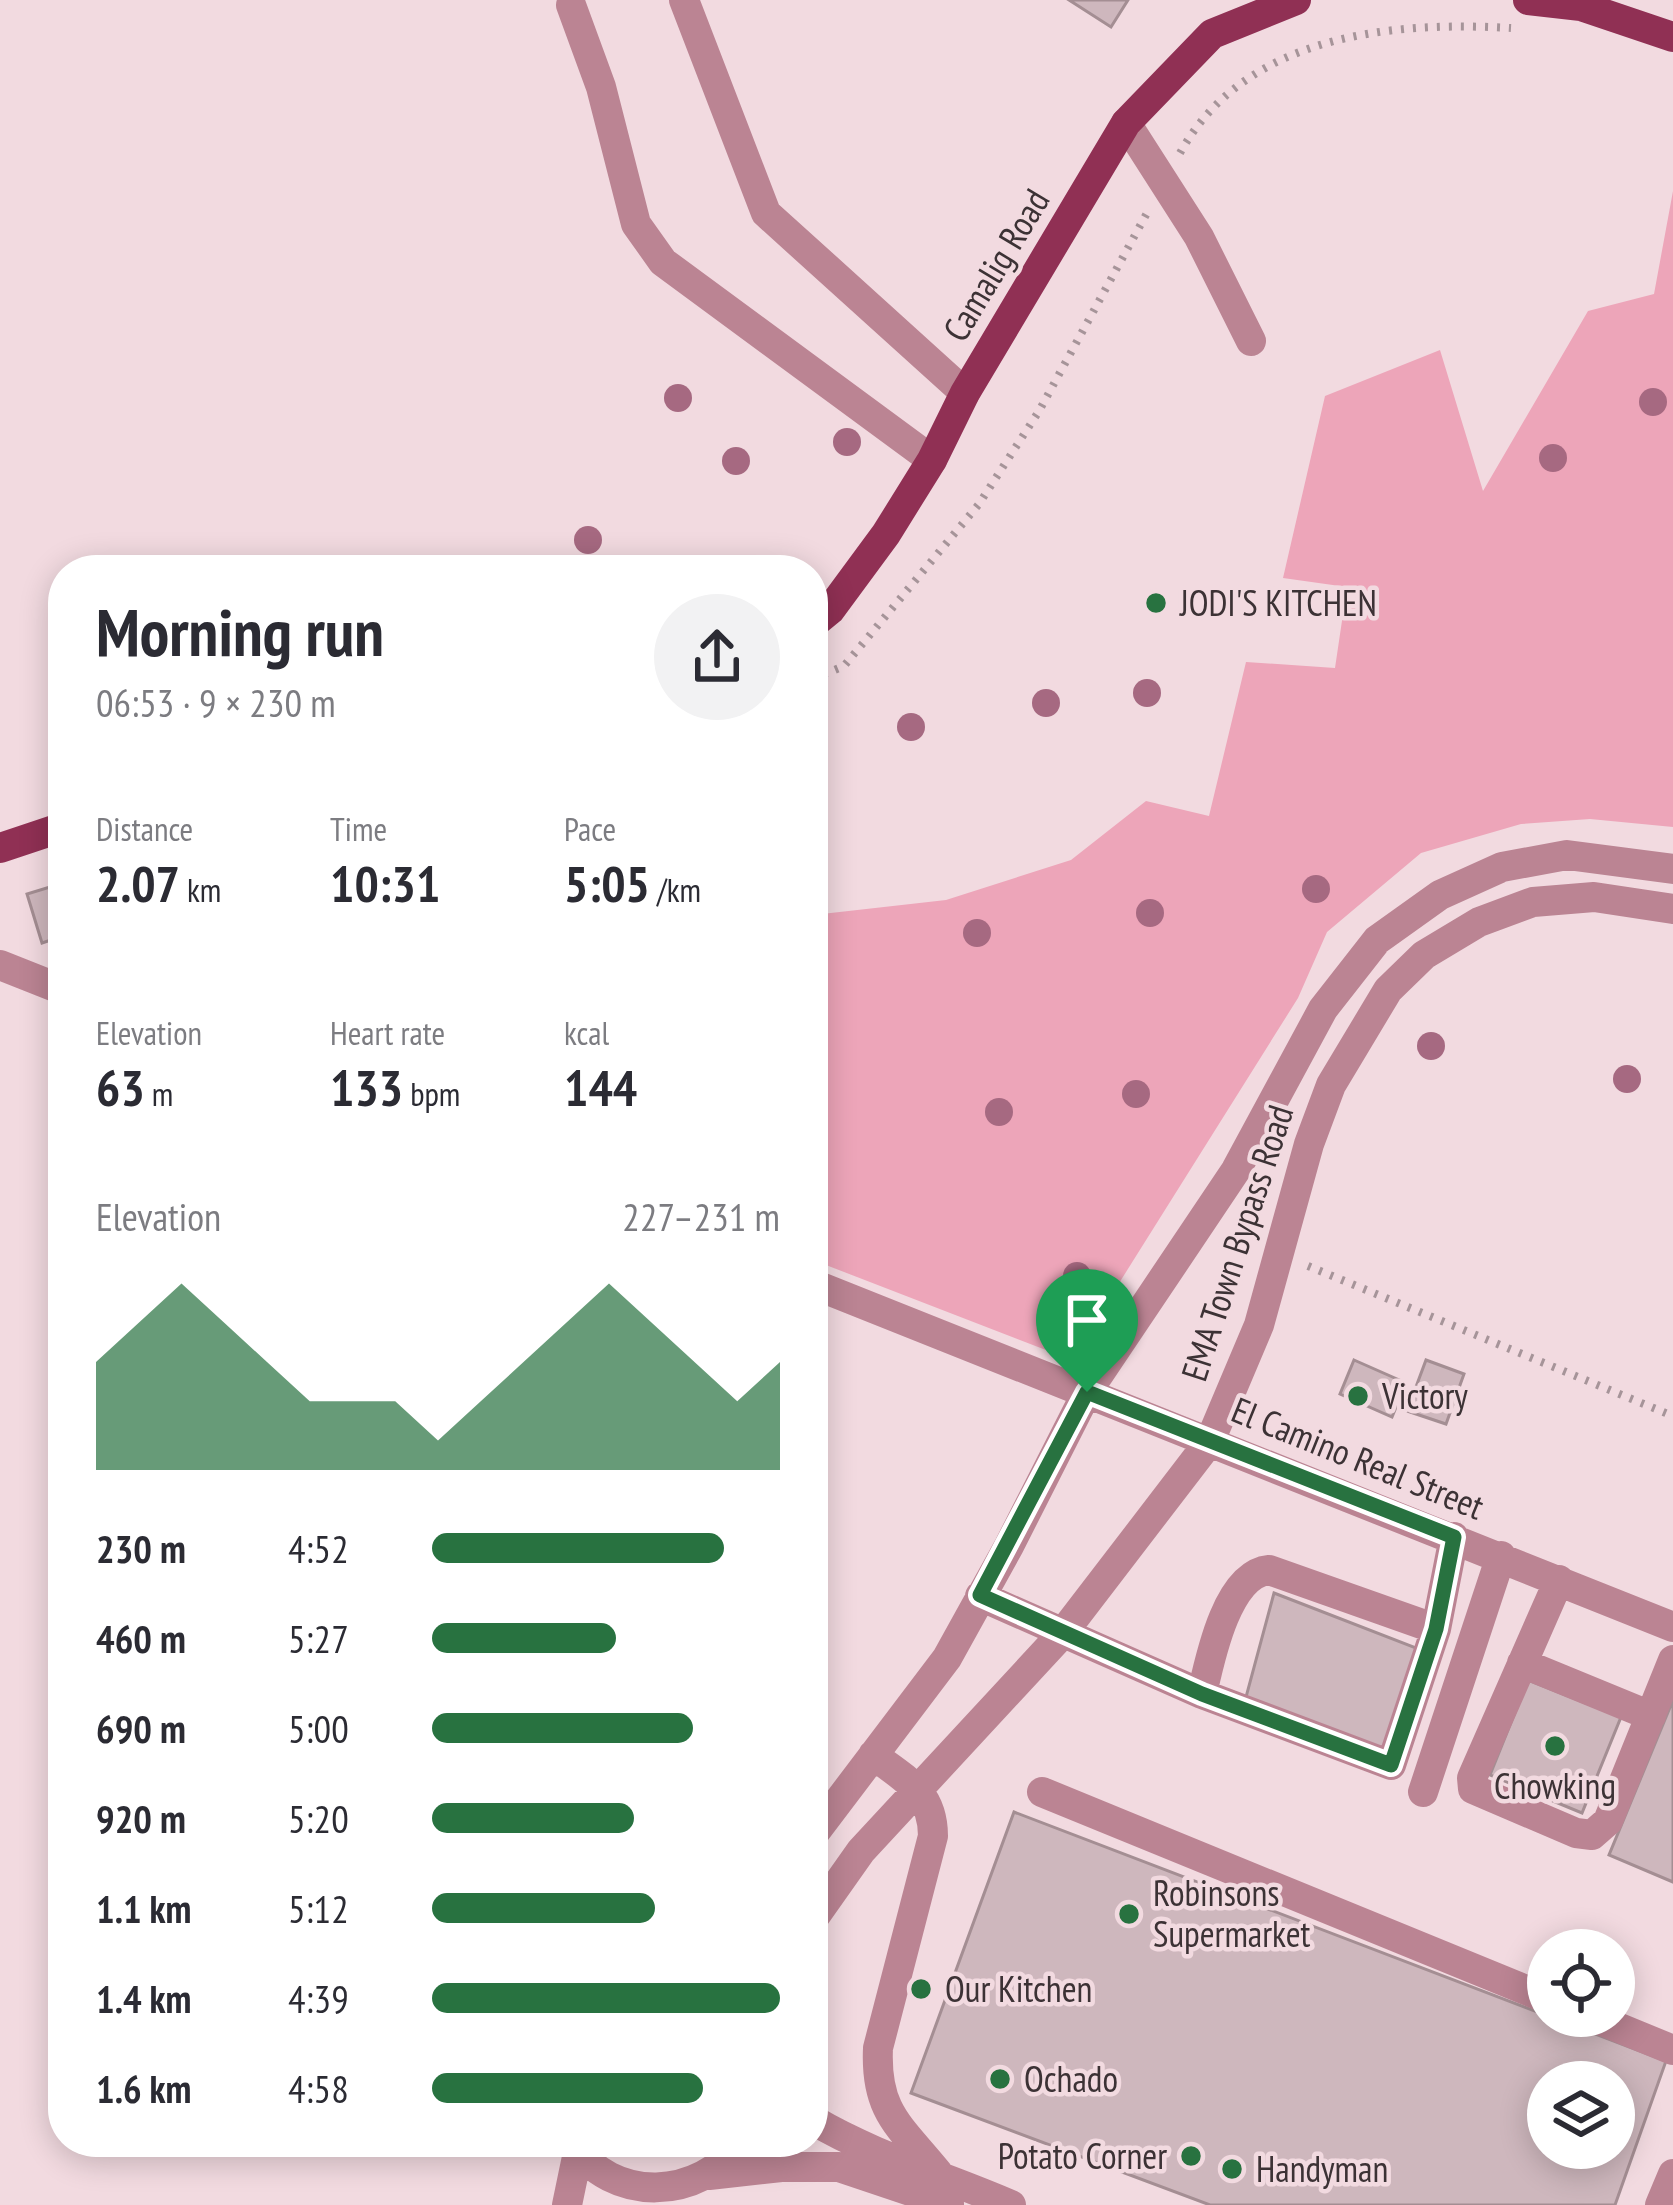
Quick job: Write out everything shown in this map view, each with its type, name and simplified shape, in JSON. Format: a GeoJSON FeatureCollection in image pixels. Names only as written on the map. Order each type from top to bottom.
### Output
{"type":"FeatureCollection","features":[{"type":"Feature","properties":{"kind":"main road","name":"Camalig Road"},"geometry":{"type":"LineString","coordinates":[[828,612],[886,534],[932,460],[965,393],[1126,124],[1212,34],[1296,0]]}},
{"type":"Feature","properties":{"kind":"main road"},"geometry":{"type":"LineString","coordinates":[[1528,0],[1581,6],[1673,37]]}},
{"type":"Feature","properties":{"kind":"main road"},"geometry":{"type":"LineString","coordinates":[[0,848],[48,832]]}},
{"type":"Feature","properties":{"kind":"street"},"geometry":{"type":"LineString","coordinates":[[684,0],[766,213],[965,393]]}},
{"type":"Feature","properties":{"kind":"street"},"geometry":{"type":"LineString","coordinates":[[571,5],[602,87],[636,224],[663,262],[932,460]]}},
{"type":"Feature","properties":{"kind":"street"},"geometry":{"type":"LineString","coordinates":[[1126,124],[1199,237],[1251,340]]}},
{"type":"Feature","properties":{"kind":"street","name":"EMA Town Bypass Road"},"geometry":{"type":"LineString","coordinates":[[828,1814],[946,1658],[1087,1392],[1236,1170],[1323,1010],[1377,940],[1440,895],[1502,867],[1567,856],[1673,869]]}},
{"type":"Feature","properties":{"kind":"street","name":"EMA Town Bypass Road"},"geometry":{"type":"LineString","coordinates":[[828,1898],[861,1851],[1062,1634],[1210,1441],[1259,1325],[1309,1144],[1331,1085],[1388,989],[1424,955],[1479,922],[1533,902],[1594,897],[1673,909]]}},
{"type":"Feature","properties":{"kind":"street"},"geometry":{"type":"LineString","coordinates":[[0,965],[48,984]]}},
{"type":"Feature","properties":{"kind":"street","name":"El Camino Real Street"},"geometry":{"type":"LineString","coordinates":[[828,1290],[1673,1627]]}},
{"type":"Feature","properties":{"kind":"street"},"geometry":{"type":"LineString","coordinates":[[980,1595],[1202,1694],[1391,1765],[1436,1629],[1454,1537]]}},
{"type":"Feature","properties":{"kind":"street"},"geometry":{"type":"LineString","coordinates":[[1423,1792],[1501,1556]]}},
{"type":"Feature","properties":{"kind":"street"},"geometry":{"type":"LineString","coordinates":[[1202,1694],[1236,1590],[1254,1572],[1269,1570],[1436,1629]]}},
{"type":"Feature","properties":{"kind":"street"},"geometry":{"type":"LineString","coordinates":[[1559,1580],[1472,1778],[1473,1790],[1576,1833],[1592,1835],[1609,1821],[1673,1660]]}},
{"type":"Feature","properties":{"kind":"street"},"geometry":{"type":"LineString","coordinates":[[1522,1663],[1651,1717]]}},
{"type":"Feature","properties":{"kind":"street"},"geometry":{"type":"LineString","coordinates":[[873,1755],[918,1789],[933,1814],[933,1836],[878,2048],[877,2079],[884,2107],[940,2192]]}},
{"type":"Feature","properties":{"kind":"street"},"geometry":{"type":"LineString","coordinates":[[1042,1792],[1527,1990]]}},
{"type":"Feature","properties":{"kind":"street"},"geometry":{"type":"LineString","coordinates":[[1635,2034],[1673,2050]]}},
{"type":"Feature","properties":{"kind":"street"},"geometry":{"type":"LineString","coordinates":[[828,2128],[940,2192]]}},
{"type":"Feature","properties":{"kind":"street"},"geometry":{"type":"LineString","coordinates":[[567,2205],[574,2157]]}},
{"type":"Feature","properties":{"kind":"street"},"geometry":{"type":"LineString","coordinates":[[587,2157],[616,2181],[657,2198],[709,2176],[731,2157]]}},
{"type":"Feature","properties":{"kind":"street"},"geometry":{"type":"LineString","coordinates":[[709,2176],[781,2167],[839,2167],[1011,2205]]}},
{"type":"Feature","properties":{"kind":"street"},"geometry":{"type":"LineString","coordinates":[[1660,2205],[1673,2174]]}},
{"type":"Feature","properties":{"kind":"path"},"geometry":{"type":"LineString","coordinates":[[1279,1254],[1673,1416]]}},
{"type":"Feature","properties":{"kind":"shaded area"},"geometry":{"type":"Polygon","coordinates":[[[1673,191],[1673,827],[1590,819],[1521,824],[1421,853],[1327,932],[1298,998],[1121,1280],[1077,1362],[828,1266],[828,913],[946,900],[1071,860],[1146,801],[1209,816],[1246,662],[1335,668],[1347,587],[1283,578],[1325,396],[1440,350],[1483,491],[1588,311],[1654,294],[1673,191]]]}},
{"type":"Feature","properties":{"kind":"building"},"geometry":{"type":"Polygon","coordinates":[[[1069,0],[1128,0],[1111,27],[1069,0]]]}},
{"type":"Feature","properties":{"kind":"building"},"geometry":{"type":"Polygon","coordinates":[[[48,888],[48,941],[42,943],[27,894],[48,888]]]}},
{"type":"Feature","properties":{"kind":"building"},"geometry":{"type":"Polygon","coordinates":[[[1354,1360],[1406,1383],[1392,1417],[1340,1394],[1354,1360]]]}},
{"type":"Feature","properties":{"kind":"building"},"geometry":{"type":"Polygon","coordinates":[[[1426,1360],[1464,1374],[1446,1424],[1407,1411],[1426,1360]]]}},
{"type":"Feature","properties":{"kind":"building"},"geometry":{"type":"Polygon","coordinates":[[[1274,1593],[1424,1651],[1387,1755],[1246,1697],[1274,1593]]]}},
{"type":"Feature","properties":{"kind":"building","name":"Chowking"},"geometry":{"type":"Polygon","coordinates":[[[1528,1680],[1621,1717],[1582,1813],[1490,1775],[1528,1680]]]}},
{"type":"Feature","properties":{"kind":"building"},"geometry":{"type":"Polygon","coordinates":[[[1673,1700],[1673,1882],[1609,1855],[1673,1700]]]}},
{"type":"Feature","properties":{"kind":"building","name":"Robinsons Supermarket"},"geometry":{"type":"Polygon","coordinates":[[[1014,1812],[1527,2008],[1527,2037],[1603,2037],[1666,2061],[1635,2149],[1635,2061],[1527,2061],[1527,2169],[1628,2169],[1615,2205],[1210,2205],[911,2093],[1014,1812]]]}},
{"type":"Feature","properties":{"kind":"place","name":"JODI'S KITCHEN"},"geometry":{"type":"Point","coordinates":[1156,603]}},
{"type":"Feature","properties":{"kind":"place","name":"Victory"},"geometry":{"type":"Point","coordinates":[1358,1396]}},
{"type":"Feature","properties":{"kind":"place","name":"Chowking"},"geometry":{"type":"Point","coordinates":[1555,1746]}},
{"type":"Feature","properties":{"kind":"place","name":"Robinsons Supermarket"},"geometry":{"type":"Point","coordinates":[1129,1914]}},
{"type":"Feature","properties":{"kind":"place","name":"Our Kitchen"},"geometry":{"type":"Point","coordinates":[921,1989]}},
{"type":"Feature","properties":{"kind":"place","name":"Ochado"},"geometry":{"type":"Point","coordinates":[1000,2079]}},
{"type":"Feature","properties":{"kind":"place","name":"Potato Corner"},"geometry":{"type":"Point","coordinates":[1191,2156]}},
{"type":"Feature","properties":{"kind":"place","name":"Handyman"},"geometry":{"type":"Point","coordinates":[1232,2169]}},
{"type":"Feature","properties":{"kind":"route"},"geometry":{"type":"LineString","coordinates":[[1087,1392],[1454,1537],[1436,1629],[1391,1765],[1202,1694],[980,1595],[1087,1392]]}}]}
